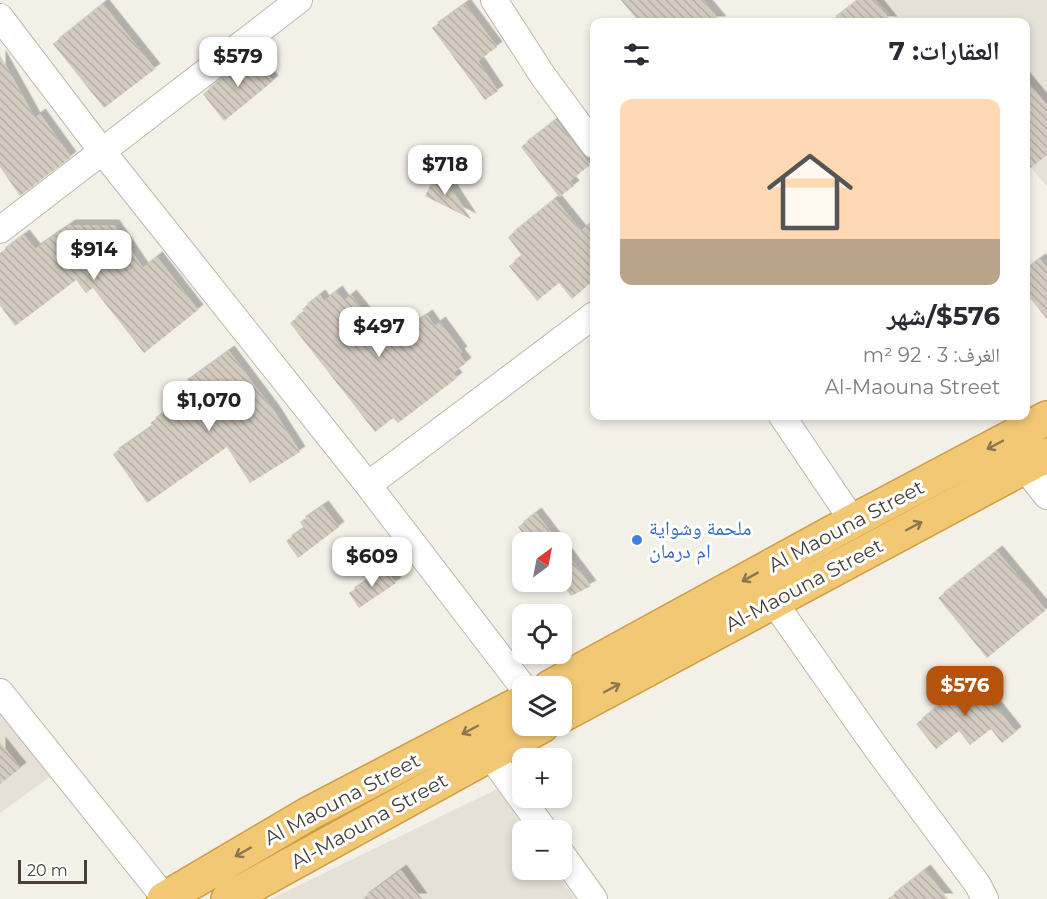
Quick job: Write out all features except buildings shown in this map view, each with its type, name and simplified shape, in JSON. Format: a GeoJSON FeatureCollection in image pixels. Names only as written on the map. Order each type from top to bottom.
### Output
{"type":"FeatureCollection","features":[{"type":"Feature","properties":{"kind":"highway","name":"Al Maouna Street"},"geometry":{"type":"LineString","coordinates":[[570,676],[1047,418]]}},
{"type":"Feature","properties":{"kind":"highway","name":"Al-Maouna Street"},"geometry":{"type":"LineString","coordinates":[[572,710],[1035,461]]}},
{"type":"Feature","properties":{"kind":"highway","name":"Al Maouna Street"},"geometry":{"type":"LineString","coordinates":[[164,899],[308,814],[512,707]]}},
{"type":"Feature","properties":{"kind":"highway","name":"Al-Maouna Street"},"geometry":{"type":"LineString","coordinates":[[228,899],[523,736]]}},
{"type":"Feature","properties":{"kind":"street"},"geometry":{"type":"LineString","coordinates":[[0,230],[299,0]]}},
{"type":"Feature","properties":{"kind":"street"},"geometry":{"type":"LineString","coordinates":[[494,0],[543,76],[590,140]]}},
{"type":"Feature","properties":{"kind":"street"},"geometry":{"type":"LineString","coordinates":[[0,17],[102,151],[368,484],[515,676]]}},
{"type":"Feature","properties":{"kind":"street"},"geometry":{"type":"LineString","coordinates":[[368,484],[590,318]]}},
{"type":"Feature","properties":{"kind":"street"},"geometry":{"type":"LineString","coordinates":[[785,420],[853,521]]}},
{"type":"Feature","properties":{"kind":"street"},"geometry":{"type":"LineString","coordinates":[[1035,461],[1047,496]]}},
{"type":"Feature","properties":{"kind":"street"},"geometry":{"type":"LineString","coordinates":[[773,601],[877,749],[978,885],[985,899]]}},
{"type":"Feature","properties":{"kind":"street"},"geometry":{"type":"LineString","coordinates":[[0,693],[164,899]]}},
{"type":"Feature","properties":{"kind":"street"},"geometry":{"type":"LineString","coordinates":[[489,754],[537,820]]}},
{"type":"Feature","properties":{"kind":"street"},"geometry":{"type":"LineString","coordinates":[[572,868],[594,899]]}},
{"type":"Feature","properties":{"kind":"shaded area"},"geometry":{"type":"Polygon","coordinates":[[[877,0],[1047,0],[1047,186],[1030,167],[1030,18],[894,18],[877,0]]]}},
{"type":"Feature","properties":{"kind":"shaded area"},"geometry":{"type":"Polygon","coordinates":[[[0,715],[51,776],[0,813],[0,715]]]}},
{"type":"Feature","properties":{"kind":"shaded area"},"geometry":{"type":"Polygon","coordinates":[[[497,789],[519,820],[512,820],[512,880],[562,880],[575,899],[271,899],[497,789]]]}},
{"type":"Feature","properties":{"kind":"place","name":"ملحمة وشواية ام درمان"},"geometry":{"type":"Point","coordinates":[637,540]}}]}
